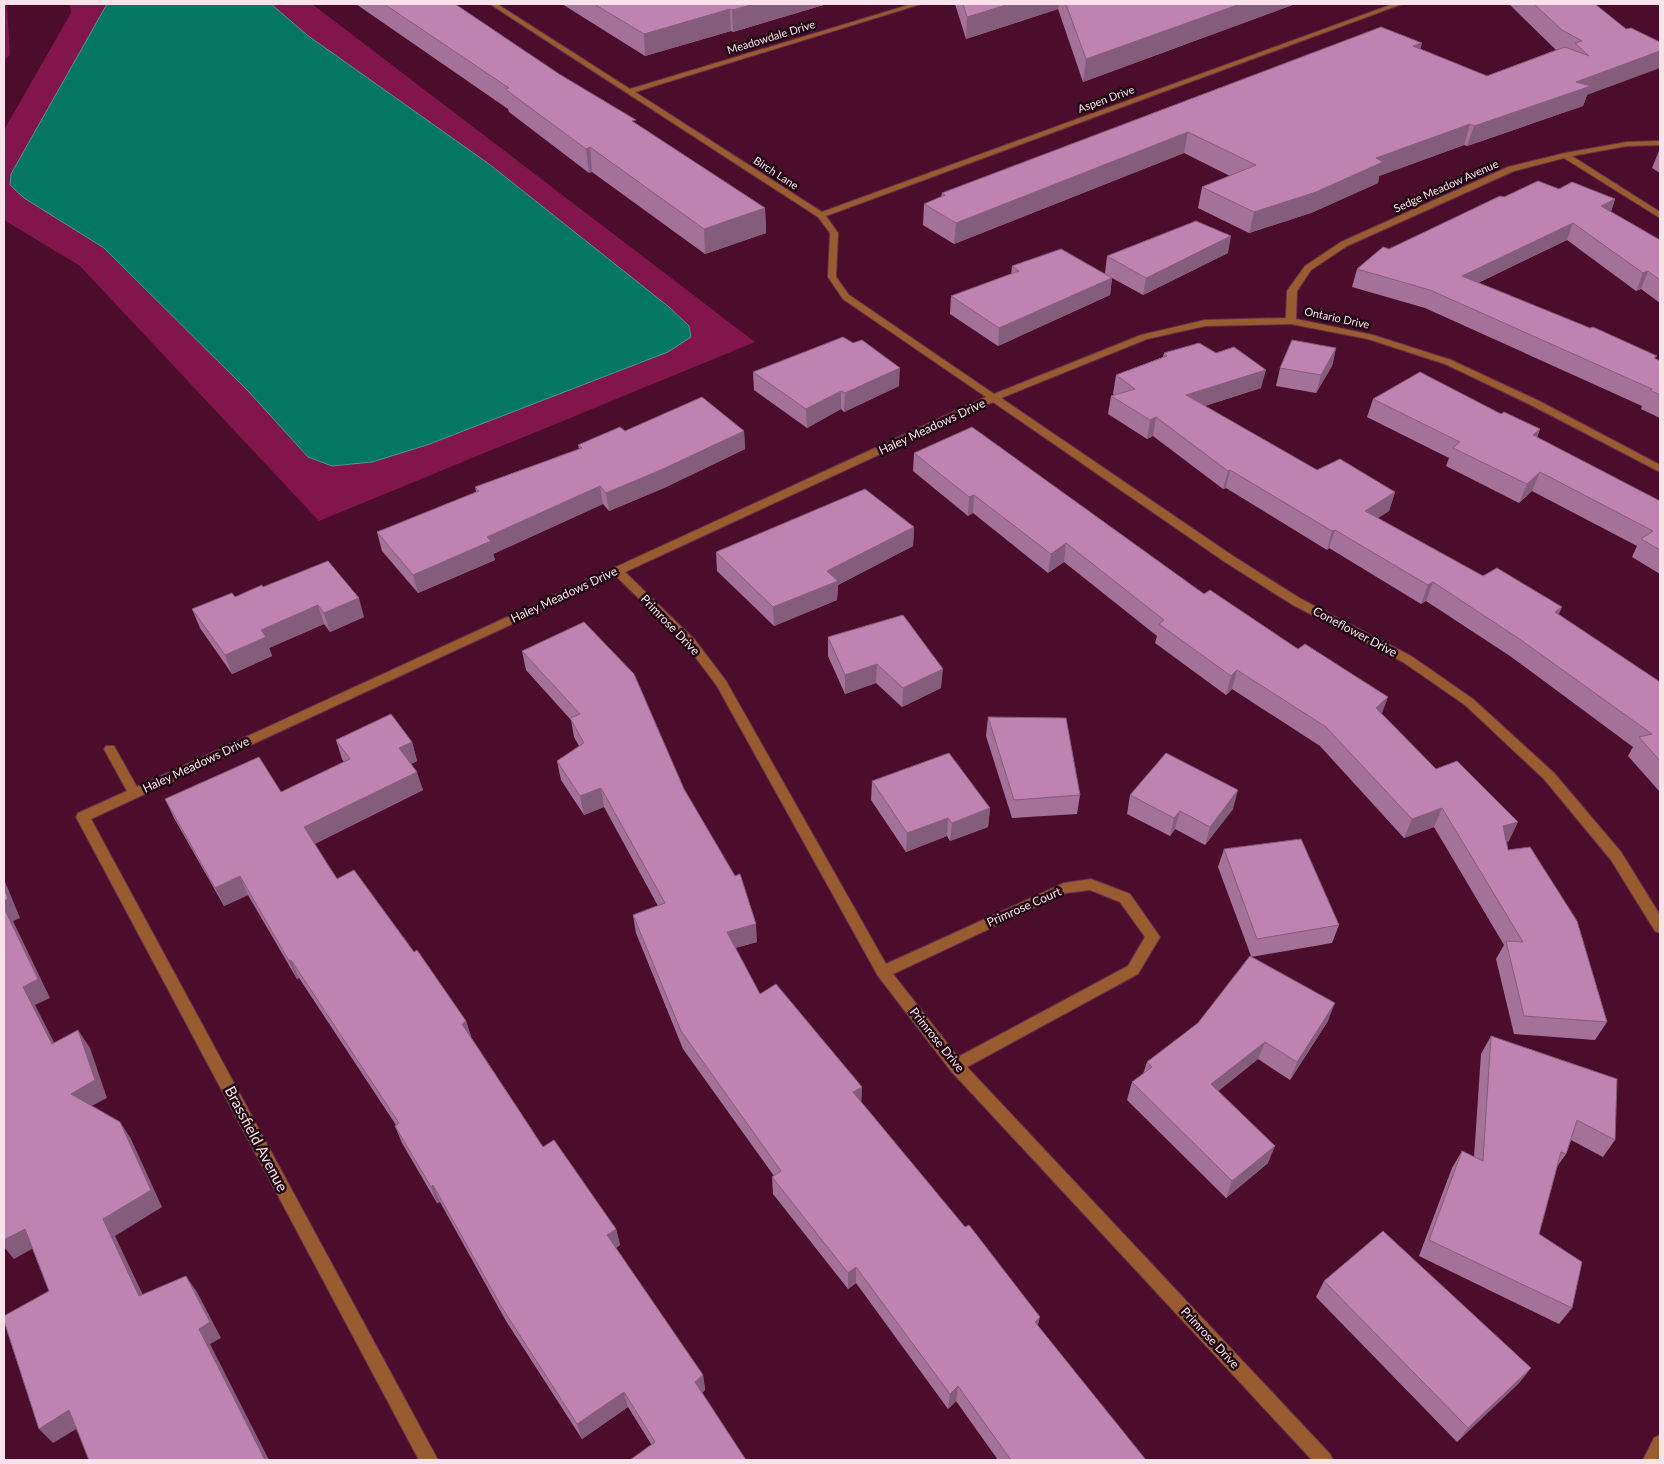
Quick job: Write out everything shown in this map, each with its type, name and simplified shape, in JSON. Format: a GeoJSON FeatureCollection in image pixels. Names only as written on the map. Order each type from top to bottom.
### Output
{"type":"FeatureCollection","features":[{"type":"Feature","properties":{"kind":"street","name":"Birch Lane"},"geometry":{"type":"LineString","coordinates":[[493,4],[821,215],[834,233],[832,277],[846,297],[993,398]]}},
{"type":"Feature","properties":{"kind":"street","name":"Meadowdale Drive"},"geometry":{"type":"LineString","coordinates":[[631,92],[918,4]]}},
{"type":"Feature","properties":{"kind":"street","name":"Aspen Drive"},"geometry":{"type":"LineString","coordinates":[[821,215],[1399,4]]}},
{"type":"Feature","properties":{"kind":"street","name":"Sedge Meadow Avenue"},"geometry":{"type":"LineString","coordinates":[[1291,321],[1292,291],[1308,268],[1344,244],[1511,169],[1565,155],[1627,144],[1660,143]]}},
{"type":"Feature","properties":{"kind":"street"},"geometry":{"type":"LineString","coordinates":[[1565,155],[1660,216]]}},
{"type":"Feature","properties":{"kind":"street","name":"Ontario Drive"},"geometry":{"type":"LineString","coordinates":[[993,398],[1144,337],[1205,323],[1291,321],[1370,337],[1448,362],[1535,403],[1660,469]]}},
{"type":"Feature","properties":{"kind":"street","name":"Haley Meadows Drive"},"geometry":{"type":"LineString","coordinates":[[83,817],[993,398]]}},
{"type":"Feature","properties":{"kind":"street","name":"Coneflower Drive"},"geometry":{"type":"LineString","coordinates":[[993,398],[1228,559],[1297,602],[1407,659],[1469,702],[1549,776],[1616,856],[1660,927]]}},
{"type":"Feature","properties":{"kind":"street","name":"Primrose Drive"},"geometry":{"type":"LineString","coordinates":[[617,571],[691,643],[722,684],[883,972],[956,1066],[1324,1460]]}},
{"type":"Feature","properties":{"kind":"street","name":"Haley Meadows Drive"},"geometry":{"type":"LineString","coordinates":[[110,749],[134,794]]}},
{"type":"Feature","properties":{"kind":"street","name":"Brassfield Avenue"},"geometry":{"type":"LineString","coordinates":[[83,817],[429,1460]]}},
{"type":"Feature","properties":{"kind":"street","name":"Primrose Court"},"geometry":{"type":"LineString","coordinates":[[883,972],[1064,888],[1091,884],[1125,898],[1153,937],[1133,970],[956,1066]]}},
{"type":"Feature","properties":{"kind":"street"},"geometry":{"type":"LineString","coordinates":[[1652,1460],[1660,1444]]}},
{"type":"Feature","properties":{"kind":"shaded area"},"geometry":{"type":"Polygon","coordinates":[[[4,4],[7,4],[10,55],[4,60],[4,4]]]}},
{"type":"Feature","properties":{"kind":"shaded area"},"geometry":{"type":"Polygon","coordinates":[[[70,4],[312,4],[755,342],[319,521],[80,266],[4,220],[4,130],[71,13],[70,4]]]}},
{"type":"Feature","properties":{"kind":"shaded area"},"geometry":{"type":"Polygon","coordinates":[[[107,4],[271,4],[307,35],[489,164],[669,307],[689,326],[691,337],[668,352],[427,445],[372,462],[332,466],[308,457],[249,392],[104,248],[24,198],[10,185],[11,174],[107,4]]]}},
{"type":"Feature","properties":{"kind":"building"},"geometry":{"type":"Polygon","coordinates":[[[384,4],[455,4],[559,74],[636,120],[632,121],[765,208],[704,229],[590,147],[586,149],[505,89],[509,88],[384,4]]]}},
{"type":"Feature","properties":{"kind":"building"},"geometry":{"type":"Polygon","coordinates":[[[594,4],[755,4],[730,9],[644,34],[594,4]]]}},
{"type":"Feature","properties":{"kind":"building"},"geometry":{"type":"Polygon","coordinates":[[[963,4],[1009,4],[967,17],[963,4]]]}},
{"type":"Feature","properties":{"kind":"building"},"geometry":{"type":"Polygon","coordinates":[[[1066,4],[1240,4],[1086,59],[1066,4]]]}},
{"type":"Feature","properties":{"kind":"building"},"geometry":{"type":"Polygon","coordinates":[[[1534,4],[1595,4],[1626,29],[1631,28],[1660,42],[1660,51],[1576,82],[1591,86],[1474,126],[1470,124],[1376,158],[1383,162],[1316,192],[1254,212],[1202,187],[1256,165],[1188,132],[956,223],[924,204],[945,195],[942,193],[1381,27],[1422,43],[1413,46],[1487,76],[1565,47],[1589,56],[1575,43],[1582,41],[1562,30],[1534,4]]]}},
{"type":"Feature","properties":{"kind":"building"},"geometry":{"type":"Polygon","coordinates":[[[1538,181],[1559,189],[1572,182],[1615,199],[1601,206],[1660,240],[1660,280],[1648,271],[1643,273],[1573,223],[1462,276],[1590,328],[1593,327],[1657,356],[1654,358],[1660,361],[1660,395],[1650,390],[1652,389],[1430,290],[1357,269],[1383,247],[1389,249],[1500,196],[1504,197],[1538,181]]]}},
{"type":"Feature","properties":{"kind":"building"},"geometry":{"type":"Polygon","coordinates":[[[1196,221],[1231,236],[1146,278],[1107,256],[1196,221]]]}},
{"type":"Feature","properties":{"kind":"building"},"geometry":{"type":"Polygon","coordinates":[[[1061,249],[1112,278],[999,328],[951,296],[1019,271],[1012,266],[1061,249]]]}},
{"type":"Feature","properties":{"kind":"building"},"geometry":{"type":"Polygon","coordinates":[[[843,337],[853,343],[862,340],[900,368],[845,393],[841,391],[806,409],[753,372],[843,337]]]}},
{"type":"Feature","properties":{"kind":"building"},"geometry":{"type":"Polygon","coordinates":[[[1292,340],[1336,348],[1321,375],[1280,368],[1292,340]]]}},
{"type":"Feature","properties":{"kind":"building"},"geometry":{"type":"Polygon","coordinates":[[[1199,343],[1216,353],[1234,347],[1266,370],[1186,395],[1317,470],[1340,459],[1395,492],[1365,511],[1483,576],[1497,568],[1562,607],[1555,612],[1660,682],[1660,761],[1639,737],[1652,734],[1518,638],[1433,582],[1428,585],[1335,530],[1332,531],[1230,470],[1228,471],[1156,417],[1150,420],[1111,396],[1135,389],[1116,375],[1167,356],[1164,353],[1199,343]]]}},
{"type":"Feature","properties":{"kind":"building"},"geometry":{"type":"Polygon","coordinates":[[[1420,372],[1501,414],[1504,412],[1540,429],[1533,435],[1660,501],[1660,550],[1641,539],[1653,531],[1540,472],[1527,484],[1453,448],[1460,442],[1373,399],[1420,372]]]}},
{"type":"Feature","properties":{"kind":"building"},"geometry":{"type":"Polygon","coordinates":[[[702,397],[744,431],[606,493],[600,486],[487,537],[491,541],[413,575],[377,532],[479,491],[475,487],[582,448],[578,445],[620,427],[625,431],[702,397]]]}},
{"type":"Feature","properties":{"kind":"building"},"geometry":{"type":"Polygon","coordinates":[[[972,427],[1204,594],[1210,590],[1298,649],[1305,644],[1388,697],[1376,708],[1436,769],[1457,761],[1518,822],[1503,826],[1508,850],[1530,847],[1577,921],[1607,1022],[1524,1016],[1506,941],[1523,942],[1442,808],[1412,819],[1326,727],[1237,670],[1231,676],[1159,624],[1164,620],[1066,543],[1051,554],[974,495],[969,497],[914,453],[972,427]]]}},
{"type":"Feature","properties":{"kind":"building"},"geometry":{"type":"Polygon","coordinates":[[[865,489],[914,527],[827,571],[838,581],[773,607],[716,552],[865,489]]]}},
{"type":"Feature","properties":{"kind":"building"},"geometry":{"type":"Polygon","coordinates":[[[328,561],[359,598],[324,613],[318,605],[261,630],[266,637],[225,655],[192,609],[232,593],[235,597],[328,561]]]}},
{"type":"Feature","properties":{"kind":"building"},"geometry":{"type":"Polygon","coordinates":[[[903,615],[943,669],[903,688],[877,664],[845,675],[828,637],[903,615]]]}},
{"type":"Feature","properties":{"kind":"building"},"geometry":{"type":"Polygon","coordinates":[[[584,622],[634,674],[684,789],[735,876],[740,874],[756,924],[727,932],[760,994],[776,984],[862,1087],[853,1092],[965,1227],[969,1225],[1040,1317],[1035,1322],[1146,1460],[1011,1460],[958,1386],[950,1394],[856,1267],[848,1273],[772,1177],[781,1171],[681,1031],[633,915],[665,903],[601,788],[580,796],[557,761],[584,743],[570,718],[580,714],[522,651],[584,622]]]}},
{"type":"Feature","properties":{"kind":"building"},"geometry":{"type":"Polygon","coordinates":[[[391,714],[412,742],[399,748],[417,772],[304,827],[337,879],[354,870],[414,952],[417,950],[466,1021],[462,1024],[543,1147],[554,1140],[616,1229],[607,1235],[703,1375],[695,1382],[746,1460],[630,1460],[655,1442],[624,1392],[577,1424],[501,1306],[433,1185],[431,1187],[395,1126],[399,1123],[291,960],[289,961],[240,876],[215,888],[165,799],[259,757],[281,792],[350,759],[336,740],[391,714]]]}},
{"type":"Feature","properties":{"kind":"building"},"geometry":{"type":"Polygon","coordinates":[[[988,717],[1066,718],[1080,795],[1014,800],[988,717]]]}},
{"type":"Feature","properties":{"kind":"building"},"geometry":{"type":"Polygon","coordinates":[[[949,753],[990,808],[952,823],[948,818],[907,833],[872,781],[949,753]]]}},
{"type":"Feature","properties":{"kind":"building"},"geometry":{"type":"Polygon","coordinates":[[[1166,753],[1238,790],[1210,827],[1180,811],[1174,818],[1130,795],[1166,753]]]}},
{"type":"Feature","properties":{"kind":"building"},"geometry":{"type":"Polygon","coordinates":[[[1301,839],[1339,925],[1257,939],[1224,849],[1301,839]]]}},
{"type":"Feature","properties":{"kind":"building"},"geometry":{"type":"Polygon","coordinates":[[[4,888],[8,899],[4,901],[4,888]]]}},
{"type":"Feature","properties":{"kind":"building"},"geometry":{"type":"Polygon","coordinates":[[[4,908],[38,979],[23,987],[52,1044],[78,1030],[95,1080],[71,1094],[120,1122],[151,1190],[103,1219],[139,1296],[186,1276],[210,1322],[199,1329],[265,1460],[89,1460],[69,1410],[39,1429],[4,1321],[4,1316],[49,1291],[25,1229],[4,1240],[4,908]]]}},
{"type":"Feature","properties":{"kind":"building"},"geometry":{"type":"Polygon","coordinates":[[[1250,956],[1335,1003],[1297,1062],[1265,1042],[1211,1084],[1275,1146],[1232,1181],[1132,1082],[1152,1067],[1147,1062],[1198,1023],[1250,956]]]}},
{"type":"Feature","properties":{"kind":"building"},"geometry":{"type":"Polygon","coordinates":[[[1491,1036],[1617,1079],[1615,1140],[1577,1120],[1566,1154],[1561,1152],[1539,1234],[1582,1262],[1572,1308],[1429,1240],[1462,1151],[1483,1161],[1491,1036]]]}},
{"type":"Feature","properties":{"kind":"building"},"geometry":{"type":"Polygon","coordinates":[[[1383,1231],[1531,1368],[1468,1428],[1324,1281],[1383,1231]]]}}]}
